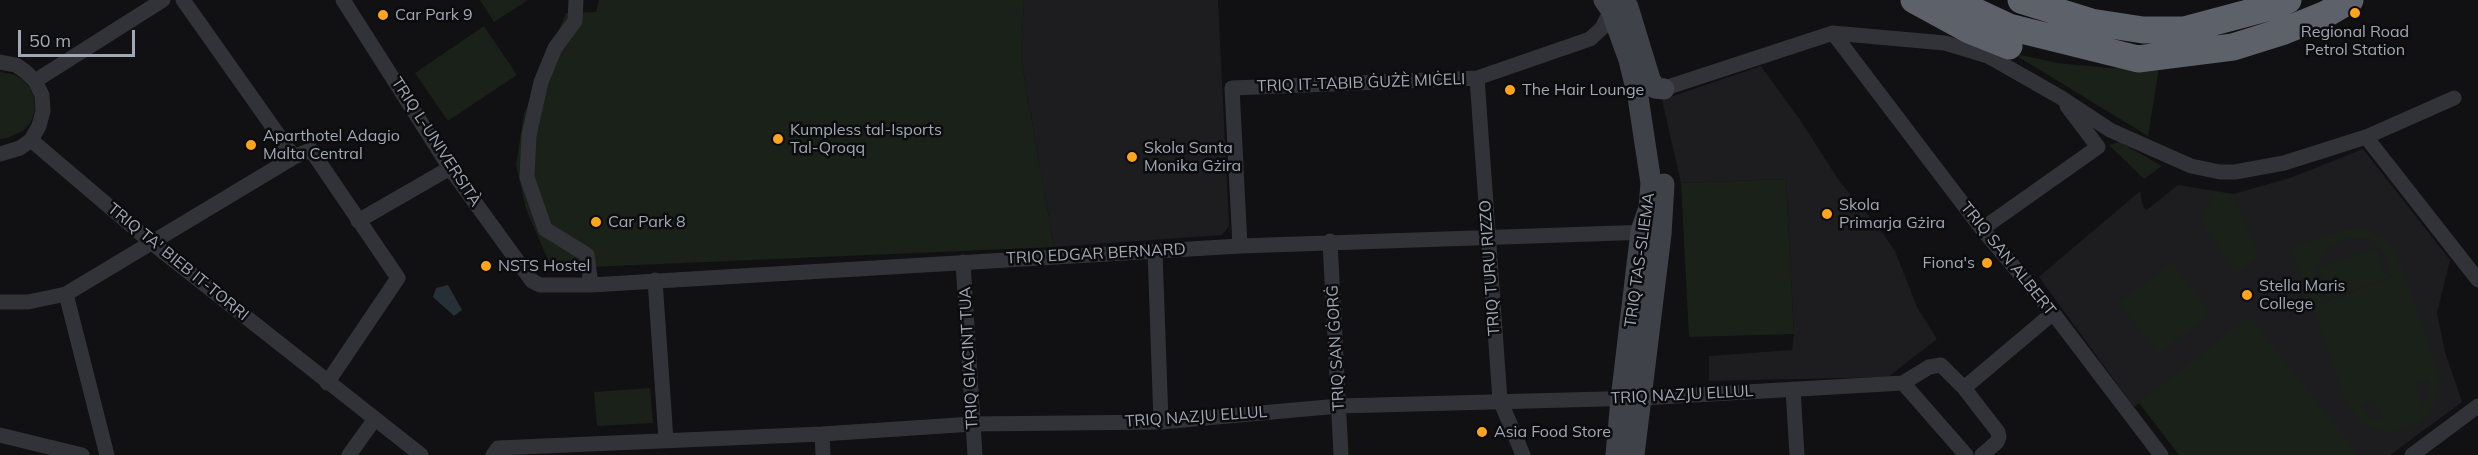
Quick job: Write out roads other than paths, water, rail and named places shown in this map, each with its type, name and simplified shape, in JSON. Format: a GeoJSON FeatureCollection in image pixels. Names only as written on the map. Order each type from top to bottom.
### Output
{"type":"FeatureCollection","features":[{"type":"Feature","properties":{"kind":"highway"},"geometry":{"type":"LineString","coordinates":[[1914,0],[1969,30],[2014,48],[2097,60],[2138,59],[2233,47],[2284,31],[2326,14],[2350,0]]}},
{"type":"Feature","properties":{"kind":"highway"},"geometry":{"type":"LineString","coordinates":[[1951,0],[2009,27],[2138,59]]}},
{"type":"Feature","properties":{"kind":"highway"},"geometry":{"type":"LineString","coordinates":[[2020,0],[2091,22],[2143,30],[2184,30],[2278,5],[2288,0]]}},
{"type":"Feature","properties":{"kind":"main road","name":"TRIQ TAS-SLIEMA"},"geometry":{"type":"LineString","coordinates":[[1615,3],[1656,92],[1664,181],[1651,232],[1620,399],[1616,455]]}},
{"type":"Feature","properties":{"kind":"main road","name":"TRIQ TAS-SLIEMA"},"geometry":{"type":"LineString","coordinates":[[1615,3],[1638,97],[1651,183],[1649,208],[1651,232],[1642,398],[1634,455]]}},
{"type":"Feature","properties":{"kind":"street"},"geometry":{"type":"LineString","coordinates":[[35,81],[163,0]]}},
{"type":"Feature","properties":{"kind":"street"},"geometry":{"type":"LineString","coordinates":[[183,0],[294,157]]}},
{"type":"Feature","properties":{"kind":"street","name":"TRIQ L-UNIVERSITÀ"},"geometry":{"type":"LineString","coordinates":[[343,0],[450,168],[532,281]]}},
{"type":"Feature","properties":{"kind":"street"},"geometry":{"type":"LineString","coordinates":[[576,0],[575,21],[555,48],[541,82],[530,129],[527,177],[545,229],[587,255],[591,267],[591,285]]}},
{"type":"Feature","properties":{"kind":"street","name":"TRIQ IT-TABIB ĠUŻÈ MIĊELI"},"geometry":{"type":"LineString","coordinates":[[1240,246],[1232,88],[1477,78],[1590,39],[1602,28],[1615,3]]}},
{"type":"Feature","properties":{"kind":"street"},"geometry":{"type":"LineString","coordinates":[[1656,92],[1833,33],[1945,43],[1988,56],[2060,97],[2110,130],[2191,166],[2220,172],[2235,172],[2284,163],[2366,137],[2454,98]]}},
{"type":"Feature","properties":{"kind":"street","name":"TRIQ SAN ALBERT"},"geometry":{"type":"LineString","coordinates":[[1833,33],[1982,229],[2053,313],[2162,455]]}},
{"type":"Feature","properties":{"kind":"street"},"geometry":{"type":"LineString","coordinates":[[0,62],[16,65],[35,81],[42,95],[43,111],[39,126],[31,140],[20,148],[0,154]]}},
{"type":"Feature","properties":{"kind":"street","name":"TRIQ TURU RIZZO"},"geometry":{"type":"LineString","coordinates":[[1477,78],[1500,400],[1523,455]]}},
{"type":"Feature","properties":{"kind":"street"},"geometry":{"type":"LineString","coordinates":[[1982,229],[2098,147],[2060,97]]}},
{"type":"Feature","properties":{"kind":"street"},"geometry":{"type":"LineString","coordinates":[[2366,137],[2478,280]]}},
{"type":"Feature","properties":{"kind":"street","name":"TRIQ TA' BIEB IT-TORRI"},"geometry":{"type":"LineString","coordinates":[[31,140],[152,243],[412,453]]}},
{"type":"Feature","properties":{"kind":"street"},"geometry":{"type":"LineString","coordinates":[[0,302],[28,302],[66,294],[294,157],[311,150],[398,278],[327,383]]}},
{"type":"Feature","properties":{"kind":"street"},"geometry":{"type":"LineString","coordinates":[[358,221],[450,168]]}},
{"type":"Feature","properties":{"kind":"street","name":"TRIQ EDGAR BERNARD"},"geometry":{"type":"LineString","coordinates":[[532,281],[543,285],[591,285],[1330,241],[1651,232]]}},
{"type":"Feature","properties":{"kind":"street","name":"TRIQ SAN ĠORĠ"},"geometry":{"type":"LineString","coordinates":[[1330,241],[1341,455]]}},
{"type":"Feature","properties":{"kind":"street"},"geometry":{"type":"LineString","coordinates":[[1155,251],[1161,422]]}},
{"type":"Feature","properties":{"kind":"street","name":"TRIQ GIACINT TUA"},"geometry":{"type":"LineString","coordinates":[[963,262],[975,455]]}},
{"type":"Feature","properties":{"kind":"street"},"geometry":{"type":"LineString","coordinates":[[655,280],[666,440]]}},
{"type":"Feature","properties":{"kind":"street"},"geometry":{"type":"LineString","coordinates":[[66,294],[107,455]]}},
{"type":"Feature","properties":{"kind":"street"},"geometry":{"type":"LineString","coordinates":[[1964,388],[2053,313]]}},
{"type":"Feature","properties":{"kind":"street"},"geometry":{"type":"LineString","coordinates":[[1966,455],[1903,383],[1929,367],[1941,365],[1964,388],[1998,432],[1999,438],[1982,455]]}},
{"type":"Feature","properties":{"kind":"street","name":"TRIQ NAZJU ELLUL"},"geometry":{"type":"LineString","coordinates":[[493,455],[498,448],[822,434],[973,424],[1161,422],[1339,406],[1500,400],[1620,399],[1903,383]]}},
{"type":"Feature","properties":{"kind":"street"},"geometry":{"type":"LineString","coordinates":[[1793,389],[1797,455]]}},
{"type":"Feature","properties":{"kind":"street"},"geometry":{"type":"LineString","coordinates":[[2412,455],[2478,406]]}},
{"type":"Feature","properties":{"kind":"street"},"geometry":{"type":"LineString","coordinates":[[349,455],[374,420]]}},
{"type":"Feature","properties":{"kind":"street"},"geometry":{"type":"LineString","coordinates":[[822,434],[823,455]]}},
{"type":"Feature","properties":{"kind":"street"},"geometry":{"type":"LineString","coordinates":[[0,435],[82,455]]}},
{"type":"Feature","properties":{"kind":"place","name":"Regional Road Petrol Station"},"geometry":{"type":"Point","coordinates":[2355,13]}},
{"type":"Feature","properties":{"kind":"place","name":"Car Park 9"},"geometry":{"type":"Point","coordinates":[383,15]}},
{"type":"Feature","properties":{"kind":"place","name":"The Hair Lounge"},"geometry":{"type":"Point","coordinates":[1510,90]}},
{"type":"Feature","properties":{"kind":"place","name":"Kumpless tal-Isports Tal-Qroqq"},"geometry":{"type":"Point","coordinates":[778,139]}},
{"type":"Feature","properties":{"kind":"place","name":"Aparthotel Adagio Malta Central"},"geometry":{"type":"Point","coordinates":[251,145]}},
{"type":"Feature","properties":{"kind":"place","name":"Skola Santa Monika Gżira"},"geometry":{"type":"Point","coordinates":[1132,157]}},
{"type":"Feature","properties":{"kind":"place","name":"Skola Primarja Gżira"},"geometry":{"type":"Point","coordinates":[1827,214]}},
{"type":"Feature","properties":{"kind":"place","name":"Car Park 8"},"geometry":{"type":"Point","coordinates":[596,222]}},
{"type":"Feature","properties":{"kind":"place","name":"Fiona's"},"geometry":{"type":"Point","coordinates":[1987,263]}},
{"type":"Feature","properties":{"kind":"place","name":"NSTS Hostel"},"geometry":{"type":"Point","coordinates":[486,266]}},
{"type":"Feature","properties":{"kind":"place","name":"Stella Maris College"},"geometry":{"type":"Point","coordinates":[2247,295]}},
{"type":"Feature","properties":{"kind":"place","name":"Asia Food Store"},"geometry":{"type":"Point","coordinates":[1482,432]}}]}
